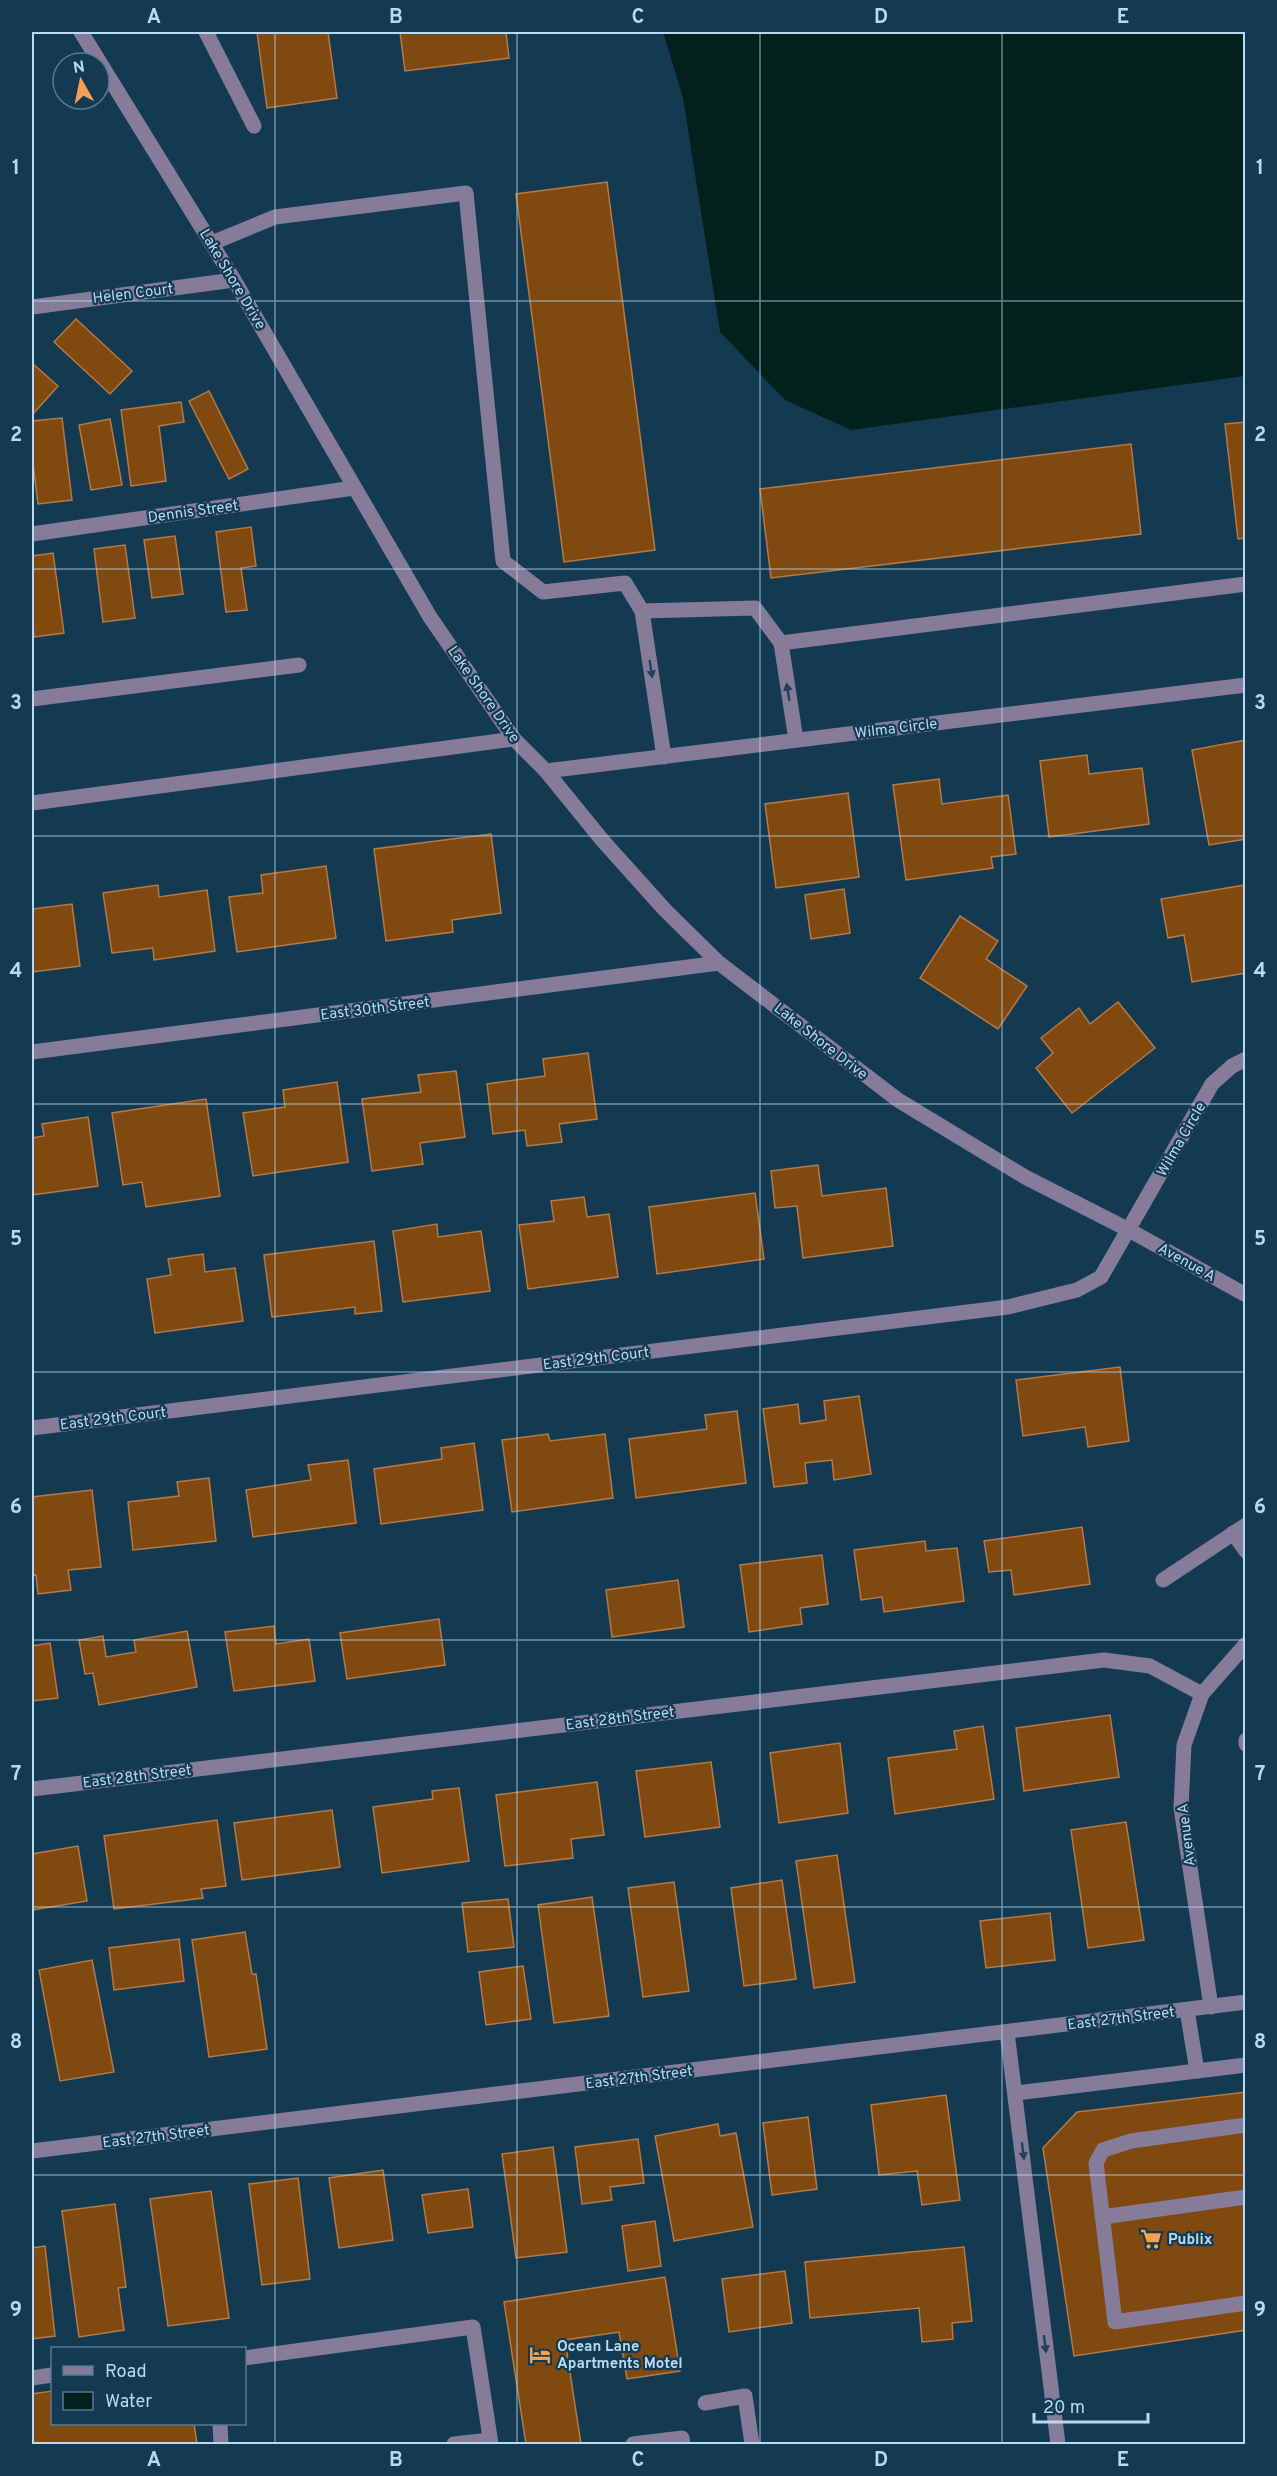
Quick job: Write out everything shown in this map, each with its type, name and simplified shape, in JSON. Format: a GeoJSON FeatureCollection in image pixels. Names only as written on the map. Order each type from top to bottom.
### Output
{"type":"FeatureCollection","features":[{"type":"Feature","properties":{"kind":"street","name":"Lake Shore Drive"},"geometry":{"type":"LineString","coordinates":[[81,32],[212,243],[430,617],[514,740],[546,771],[603,841],[665,910],[719,963],[898,1100],[1025,1177],[1129,1230]]}},
{"type":"Feature","properties":{"kind":"street"},"geometry":{"type":"LineString","coordinates":[[206,32],[254,126]]}},
{"type":"Feature","properties":{"kind":"street"},"geometry":{"type":"LineString","coordinates":[[212,243],[275,217],[466,194],[503,561],[543,592],[625,583],[642,611],[664,757]]}},
{"type":"Feature","properties":{"kind":"street","name":"Helen Court"},"geometry":{"type":"LineString","coordinates":[[32,307],[234,280]]}},
{"type":"Feature","properties":{"kind":"street","name":"Dennis Street"},"geometry":{"type":"LineString","coordinates":[[32,534],[354,488]]}},
{"type":"Feature","properties":{"kind":"street"},"geometry":{"type":"LineString","coordinates":[[781,643],[1245,584]]}},
{"type":"Feature","properties":{"kind":"street"},"geometry":{"type":"LineString","coordinates":[[642,611],[755,608],[781,643],[796,740]]}},
{"type":"Feature","properties":{"kind":"street"},"geometry":{"type":"LineString","coordinates":[[32,699],[299,665]]}},
{"type":"Feature","properties":{"kind":"street","name":"Wilma Circle"},"geometry":{"type":"LineString","coordinates":[[546,771],[1245,685]]}},
{"type":"Feature","properties":{"kind":"street"},"geometry":{"type":"LineString","coordinates":[[32,803],[514,740]]}},
{"type":"Feature","properties":{"kind":"street","name":"East 30th Street"},"geometry":{"type":"LineString","coordinates":[[32,1052],[719,963]]}},
{"type":"Feature","properties":{"kind":"street","name":"Wilma Circle"},"geometry":{"type":"LineString","coordinates":[[1129,1230],[1212,1084],[1232,1066],[1245,1059]]}},
{"type":"Feature","properties":{"kind":"street","name":"Avenue A"},"geometry":{"type":"LineString","coordinates":[[1129,1230],[1245,1294]]}},
{"type":"Feature","properties":{"kind":"street","name":"East 29th Court"},"geometry":{"type":"LineString","coordinates":[[32,1428],[1008,1307],[1077,1290],[1101,1277],[1129,1230]]}},
{"type":"Feature","properties":{"kind":"street"},"geometry":{"type":"LineString","coordinates":[[1163,1580],[1239,1529],[1245,1551]]}},
{"type":"Feature","properties":{"kind":"street","name":"Avenue A"},"geometry":{"type":"LineString","coordinates":[[1211,2007],[1181,1808],[1184,1745],[1202,1694],[1245,1644]]}},
{"type":"Feature","properties":{"kind":"street","name":"East 28th Street"},"geometry":{"type":"LineString","coordinates":[[32,1789],[1104,1660],[1150,1666],[1202,1694]]}},
{"type":"Feature","properties":{"kind":"street","name":"East 27th Street"},"geometry":{"type":"LineString","coordinates":[[32,2151],[1245,2002]]}},
{"type":"Feature","properties":{"kind":"street"},"geometry":{"type":"LineString","coordinates":[[1187,2010],[1197,2071]]}},
{"type":"Feature","properties":{"kind":"street"},"geometry":{"type":"LineString","coordinates":[[1007,2032],[1058,2445]]}},
{"type":"Feature","properties":{"kind":"street"},"geometry":{"type":"LineString","coordinates":[[1016,2092],[1245,2065]]}},
{"type":"Feature","properties":{"kind":"street"},"geometry":{"type":"LineString","coordinates":[[1245,2125],[1131,2140],[1103,2150],[1096,2163],[1115,2322],[1245,2303]]}},
{"type":"Feature","properties":{"kind":"street"},"geometry":{"type":"LineString","coordinates":[[1102,2217],[1245,2197]]}},
{"type":"Feature","properties":{"kind":"street"},"geometry":{"type":"LineString","coordinates":[[246,2358],[473,2327],[490,2442],[454,2445]]}},
{"type":"Feature","properties":{"kind":"street"},"geometry":{"type":"LineString","coordinates":[[32,2378],[51,2375]]}},
{"type":"Feature","properties":{"kind":"street"},"geometry":{"type":"LineString","coordinates":[[705,2403],[745,2396],[752,2445]]}},
{"type":"Feature","properties":{"kind":"street"},"geometry":{"type":"LineString","coordinates":[[220,2425],[221,2445]]}},
{"type":"Feature","properties":{"kind":"street"},"geometry":{"type":"LineString","coordinates":[[633,2445],[682,2438],[683,2445]]}},
{"type":"Feature","properties":{"kind":"water"},"geometry":{"type":"Polygon","coordinates":[[[663,32],[1245,32],[1245,376],[851,430],[785,400],[720,332],[683,98],[663,32]]]}},
{"type":"Feature","properties":{"kind":"building"},"geometry":{"type":"Polygon","coordinates":[[[257,32],[328,32],[337,98],[267,108],[257,32]]]}},
{"type":"Feature","properties":{"kind":"building"},"geometry":{"type":"Polygon","coordinates":[[[400,32],[506,32],[509,58],[405,71],[400,32]]]}},
{"type":"Feature","properties":{"kind":"building"},"geometry":{"type":"Polygon","coordinates":[[[607,182],[655,550],[564,562],[516,194],[607,182]]]}},
{"type":"Feature","properties":{"kind":"building"},"geometry":{"type":"Polygon","coordinates":[[[76,319],[132,371],[110,394],[54,342],[76,319]]]}},
{"type":"Feature","properties":{"kind":"building"},"geometry":{"type":"Polygon","coordinates":[[[32,363],[58,386],[33,414],[32,413],[32,363]]]}},
{"type":"Feature","properties":{"kind":"building"},"geometry":{"type":"Polygon","coordinates":[[[209,391],[248,469],[229,479],[189,401],[209,391]]]}},
{"type":"Feature","properties":{"kind":"building"},"geometry":{"type":"Polygon","coordinates":[[[181,402],[184,422],[159,426],[166,481],[131,486],[121,410],[181,402]]]}},
{"type":"Feature","properties":{"kind":"building"},"geometry":{"type":"Polygon","coordinates":[[[62,418],[72,500],[38,504],[32,455],[32,421],[62,418]]]}},
{"type":"Feature","properties":{"kind":"building"},"geometry":{"type":"Polygon","coordinates":[[[110,419],[122,485],[91,490],[79,425],[110,419]]]}},
{"type":"Feature","properties":{"kind":"building"},"geometry":{"type":"Polygon","coordinates":[[[1246,422],[1246,538],[1238,539],[1225,424],[1246,422]]]}},
{"type":"Feature","properties":{"kind":"building"},"geometry":{"type":"Polygon","coordinates":[[[1131,444],[1141,534],[771,578],[760,489],[1131,444]]]}},
{"type":"Feature","properties":{"kind":"building"},"geometry":{"type":"Polygon","coordinates":[[[251,527],[256,566],[241,568],[247,610],[226,612],[216,532],[251,527]]]}},
{"type":"Feature","properties":{"kind":"building"},"geometry":{"type":"Polygon","coordinates":[[[175,536],[183,594],[152,598],[144,540],[175,536]]]}},
{"type":"Feature","properties":{"kind":"building"},"geometry":{"type":"Polygon","coordinates":[[[125,545],[135,618],[103,622],[94,549],[125,545]]]}},
{"type":"Feature","properties":{"kind":"building"},"geometry":{"type":"Polygon","coordinates":[[[53,553],[64,633],[34,637],[32,556],[53,553]]]}},
{"type":"Feature","properties":{"kind":"building"},"geometry":{"type":"Polygon","coordinates":[[[1246,740],[1246,839],[1209,845],[1192,750],[1246,740]]]}},
{"type":"Feature","properties":{"kind":"building"},"geometry":{"type":"Polygon","coordinates":[[[1087,755],[1089,774],[1142,768],[1149,824],[1049,837],[1040,761],[1087,755]]]}},
{"type":"Feature","properties":{"kind":"building"},"geometry":{"type":"Polygon","coordinates":[[[939,779],[942,804],[1008,795],[1016,854],[991,857],[993,868],[906,880],[893,785],[939,779]]]}},
{"type":"Feature","properties":{"kind":"building"},"geometry":{"type":"Polygon","coordinates":[[[848,793],[859,877],[776,888],[765,804],[848,793]]]}},
{"type":"Feature","properties":{"kind":"building"},"geometry":{"type":"Polygon","coordinates":[[[491,834],[501,913],[452,920],[453,932],[386,941],[374,849],[491,834]]]}},
{"type":"Feature","properties":{"kind":"building"},"geometry":{"type":"Polygon","coordinates":[[[326,866],[336,938],[237,952],[229,897],[263,893],[261,875],[326,866]]]}},
{"type":"Feature","properties":{"kind":"building"},"geometry":{"type":"Polygon","coordinates":[[[158,885],[159,897],[207,890],[215,951],[154,960],[153,948],[112,953],[103,893],[158,885]]]}},
{"type":"Feature","properties":{"kind":"building"},"geometry":{"type":"Polygon","coordinates":[[[1245,885],[1246,973],[1192,982],[1184,935],[1168,938],[1161,899],[1245,885]]]}},
{"type":"Feature","properties":{"kind":"building"},"geometry":{"type":"Polygon","coordinates":[[[844,889],[850,933],[811,939],[805,895],[844,889]]]}},
{"type":"Feature","properties":{"kind":"building"},"geometry":{"type":"Polygon","coordinates":[[[32,901],[33,909],[72,904],[80,966],[32,972],[32,901]]]}},
{"type":"Feature","properties":{"kind":"building"},"geometry":{"type":"Polygon","coordinates":[[[960,916],[998,941],[986,959],[1027,986],[998,1029],[920,978],[960,916]]]}},
{"type":"Feature","properties":{"kind":"building"},"geometry":{"type":"Polygon","coordinates":[[[1118,1002],[1155,1048],[1072,1113],[1036,1068],[1053,1053],[1041,1038],[1079,1008],[1090,1024],[1118,1002]]]}},
{"type":"Feature","properties":{"kind":"building"},"geometry":{"type":"Polygon","coordinates":[[[588,1053],[597,1119],[559,1124],[562,1142],[527,1146],[525,1130],[493,1134],[487,1084],[545,1076],[543,1059],[588,1053]]]}},
{"type":"Feature","properties":{"kind":"building"},"geometry":{"type":"Polygon","coordinates":[[[456,1071],[465,1137],[420,1143],[423,1164],[372,1171],[362,1099],[421,1092],[418,1075],[456,1071]]]}},
{"type":"Feature","properties":{"kind":"building"},"geometry":{"type":"Polygon","coordinates":[[[337,1082],[348,1162],[253,1176],[243,1113],[285,1107],[283,1090],[337,1082]]]}},
{"type":"Feature","properties":{"kind":"building"},"geometry":{"type":"Polygon","coordinates":[[[206,1099],[220,1196],[146,1207],[142,1182],[123,1185],[112,1113],[206,1099]]]}},
{"type":"Feature","properties":{"kind":"building"},"geometry":{"type":"Polygon","coordinates":[[[88,1117],[98,1186],[32,1195],[32,1138],[44,1136],[42,1124],[88,1117]]]}},
{"type":"Feature","properties":{"kind":"building"},"geometry":{"type":"Polygon","coordinates":[[[818,1165],[822,1196],[886,1188],[893,1246],[803,1258],[797,1206],[775,1208],[771,1171],[818,1165]]]}},
{"type":"Feature","properties":{"kind":"building"},"geometry":{"type":"Polygon","coordinates":[[[755,1193],[764,1259],[657,1274],[649,1207],[755,1193]]]}},
{"type":"Feature","properties":{"kind":"building"},"geometry":{"type":"Polygon","coordinates":[[[584,1197],[587,1217],[609,1214],[618,1277],[528,1289],[519,1225],[554,1221],[551,1201],[584,1197]]]}},
{"type":"Feature","properties":{"kind":"building"},"geometry":{"type":"Polygon","coordinates":[[[437,1224],[438,1237],[481,1231],[490,1291],[403,1302],[393,1231],[437,1224]]]}},
{"type":"Feature","properties":{"kind":"building"},"geometry":{"type":"Polygon","coordinates":[[[374,1241],[382,1311],[355,1314],[355,1307],[272,1317],[264,1255],[374,1241]]]}},
{"type":"Feature","properties":{"kind":"building"},"geometry":{"type":"Polygon","coordinates":[[[203,1254],[205,1272],[235,1268],[243,1321],[155,1333],[147,1279],[171,1275],[168,1259],[203,1254]]]}},
{"type":"Feature","properties":{"kind":"building"},"geometry":{"type":"Polygon","coordinates":[[[1120,1367],[1129,1441],[1088,1447],[1085,1427],[1023,1436],[1016,1380],[1120,1367]]]}},
{"type":"Feature","properties":{"kind":"building"},"geometry":{"type":"Polygon","coordinates":[[[859,1396],[871,1474],[834,1480],[832,1460],[805,1463],[807,1483],[774,1487],[763,1409],[798,1404],[800,1424],[826,1420],[824,1401],[859,1396]]]}},
{"type":"Feature","properties":{"kind":"building"},"geometry":{"type":"Polygon","coordinates":[[[737,1411],[746,1483],[636,1498],[629,1439],[707,1429],[705,1415],[737,1411]]]}},
{"type":"Feature","properties":{"kind":"building"},"geometry":{"type":"Polygon","coordinates":[[[548,1434],[550,1441],[605,1434],[613,1498],[512,1512],[502,1440],[548,1434]]]}},
{"type":"Feature","properties":{"kind":"building"},"geometry":{"type":"Polygon","coordinates":[[[474,1443],[483,1510],[381,1524],[374,1469],[442,1459],[441,1448],[474,1443]]]}},
{"type":"Feature","properties":{"kind":"building"},"geometry":{"type":"Polygon","coordinates":[[[348,1460],[356,1523],[253,1537],[246,1490],[311,1480],[308,1465],[348,1460]]]}},
{"type":"Feature","properties":{"kind":"building"},"geometry":{"type":"Polygon","coordinates":[[[209,1478],[216,1541],[133,1550],[128,1502],[179,1496],[177,1482],[209,1478]]]}},
{"type":"Feature","properties":{"kind":"building"},"geometry":{"type":"Polygon","coordinates":[[[92,1490],[101,1567],[68,1570],[71,1590],[38,1594],[36,1575],[32,1576],[32,1497],[92,1490]]]}},
{"type":"Feature","properties":{"kind":"building"},"geometry":{"type":"Polygon","coordinates":[[[1082,1527],[1090,1584],[1014,1595],[1011,1570],[989,1572],[984,1541],[1082,1527]]]}},
{"type":"Feature","properties":{"kind":"building"},"geometry":{"type":"Polygon","coordinates":[[[925,1541],[926,1551],[957,1548],[964,1601],[884,1612],[882,1597],[861,1600],[854,1550],[925,1541]]]}},
{"type":"Feature","properties":{"kind":"building"},"geometry":{"type":"Polygon","coordinates":[[[822,1555],[828,1604],[800,1608],[802,1624],[749,1632],[740,1565],[822,1555]]]}},
{"type":"Feature","properties":{"kind":"building"},"geometry":{"type":"Polygon","coordinates":[[[678,1580],[684,1627],[612,1637],[606,1590],[678,1580]]]}},
{"type":"Feature","properties":{"kind":"building"},"geometry":{"type":"Polygon","coordinates":[[[439,1619],[445,1665],[347,1679],[340,1633],[439,1619]]]}},
{"type":"Feature","properties":{"kind":"building"},"geometry":{"type":"Polygon","coordinates":[[[274,1626],[276,1644],[309,1639],[315,1681],[234,1691],[225,1632],[274,1626]]]}},
{"type":"Feature","properties":{"kind":"building"},"geometry":{"type":"Polygon","coordinates":[[[187,1631],[197,1687],[99,1705],[93,1673],[85,1674],[79,1640],[103,1636],[106,1657],[136,1652],[134,1640],[187,1631]]]}},
{"type":"Feature","properties":{"kind":"building"},"geometry":{"type":"Polygon","coordinates":[[[50,1643],[58,1698],[32,1701],[32,1646],[50,1643]]]}},
{"type":"Feature","properties":{"kind":"building"},"geometry":{"type":"Polygon","coordinates":[[[1110,1715],[1119,1777],[1024,1791],[1016,1728],[1110,1715]]]}},
{"type":"Feature","properties":{"kind":"building"},"geometry":{"type":"Polygon","coordinates":[[[983,1726],[994,1799],[895,1814],[888,1758],[957,1749],[954,1731],[983,1726]]]}},
{"type":"Feature","properties":{"kind":"building"},"geometry":{"type":"Polygon","coordinates":[[[840,1743],[848,1813],[779,1823],[770,1753],[840,1743]]]}},
{"type":"Feature","properties":{"kind":"building"},"geometry":{"type":"Polygon","coordinates":[[[711,1762],[720,1827],[645,1837],[636,1771],[711,1762]]]}},
{"type":"Feature","properties":{"kind":"building"},"geometry":{"type":"Polygon","coordinates":[[[597,1782],[604,1835],[571,1839],[573,1858],[505,1866],[496,1795],[597,1782]]]}},
{"type":"Feature","properties":{"kind":"building"},"geometry":{"type":"Polygon","coordinates":[[[459,1788],[469,1861],[382,1873],[373,1807],[433,1799],[432,1791],[459,1788]]]}},
{"type":"Feature","properties":{"kind":"building"},"geometry":{"type":"Polygon","coordinates":[[[332,1810],[340,1867],[242,1880],[234,1823],[332,1810]]]}},
{"type":"Feature","properties":{"kind":"building"},"geometry":{"type":"Polygon","coordinates":[[[217,1820],[226,1886],[201,1889],[203,1898],[114,1909],[104,1836],[217,1820]]]}},
{"type":"Feature","properties":{"kind":"building"},"geometry":{"type":"Polygon","coordinates":[[[1126,1822],[1144,1940],[1088,1948],[1071,1830],[1126,1822]]]}},
{"type":"Feature","properties":{"kind":"building"},"geometry":{"type":"Polygon","coordinates":[[[78,1846],[87,1901],[32,1910],[32,1854],[78,1846]]]}},
{"type":"Feature","properties":{"kind":"building"},"geometry":{"type":"Polygon","coordinates":[[[837,1855],[855,1982],[814,1988],[796,1861],[837,1855]]]}},
{"type":"Feature","properties":{"kind":"building"},"geometry":{"type":"Polygon","coordinates":[[[782,1880],[796,1979],[744,1986],[731,1888],[782,1880]]]}},
{"type":"Feature","properties":{"kind":"building"},"geometry":{"type":"Polygon","coordinates":[[[674,1882],[689,1991],[643,1997],[628,1888],[674,1882]]]}},
{"type":"Feature","properties":{"kind":"building"},"geometry":{"type":"Polygon","coordinates":[[[592,1897],[609,2016],[554,2023],[538,1905],[592,1897]]]}},
{"type":"Feature","properties":{"kind":"building"},"geometry":{"type":"Polygon","coordinates":[[[508,1899],[514,1947],[468,1952],[462,1903],[508,1899]]]}},
{"type":"Feature","properties":{"kind":"building"},"geometry":{"type":"Polygon","coordinates":[[[1050,1913],[1055,1960],[986,1968],[980,1921],[1050,1913]]]}},
{"type":"Feature","properties":{"kind":"building"},"geometry":{"type":"Polygon","coordinates":[[[245,1932],[252,1974],[256,1974],[267,2049],[209,2057],[192,1940],[245,1932]]]}},
{"type":"Feature","properties":{"kind":"building"},"geometry":{"type":"Polygon","coordinates":[[[179,1939],[184,1981],[114,1990],[109,1948],[179,1939]]]}},
{"type":"Feature","properties":{"kind":"building"},"geometry":{"type":"Polygon","coordinates":[[[92,1960],[114,2072],[60,2081],[39,1970],[92,1960]]]}},
{"type":"Feature","properties":{"kind":"building"},"geometry":{"type":"Polygon","coordinates":[[[523,1966],[531,2019],[486,2025],[479,1972],[523,1966]]]}},
{"type":"Feature","properties":{"kind":"building","name":"Publix"},"geometry":{"type":"Polygon","coordinates":[[[1246,2092],[1246,2330],[1074,2356],[1043,2148],[1077,2112],[1246,2092]]]}},
{"type":"Feature","properties":{"kind":"building"},"geometry":{"type":"Polygon","coordinates":[[[946,2095],[960,2200],[922,2205],[917,2171],[879,2175],[871,2105],[946,2095]]]}},
{"type":"Feature","properties":{"kind":"building"},"geometry":{"type":"Polygon","coordinates":[[[808,2117],[817,2189],[772,2195],[763,2123],[808,2117]]]}},
{"type":"Feature","properties":{"kind":"building"},"geometry":{"type":"Polygon","coordinates":[[[718,2124],[720,2136],[736,2133],[753,2227],[674,2241],[655,2136],[718,2124]]]}},
{"type":"Feature","properties":{"kind":"building"},"geometry":{"type":"Polygon","coordinates":[[[638,2139],[644,2183],[610,2187],[612,2200],[582,2204],[575,2147],[638,2139]]]}},
{"type":"Feature","properties":{"kind":"building"},"geometry":{"type":"Polygon","coordinates":[[[553,2147],[567,2252],[516,2258],[502,2154],[553,2147]]]}},
{"type":"Feature","properties":{"kind":"building"},"geometry":{"type":"Polygon","coordinates":[[[383,2170],[393,2240],[339,2248],[329,2178],[383,2170]]]}},
{"type":"Feature","properties":{"kind":"building"},"geometry":{"type":"Polygon","coordinates":[[[298,2178],[310,2279],[262,2285],[249,2184],[298,2178]]]}},
{"type":"Feature","properties":{"kind":"building"},"geometry":{"type":"Polygon","coordinates":[[[468,2189],[473,2227],[428,2233],[422,2195],[468,2189]]]}},
{"type":"Feature","properties":{"kind":"building"},"geometry":{"type":"Polygon","coordinates":[[[211,2191],[229,2318],[168,2326],[150,2199],[211,2191]]]}},
{"type":"Feature","properties":{"kind":"building"},"geometry":{"type":"Polygon","coordinates":[[[115,2204],[126,2287],[118,2288],[124,2330],[79,2337],[62,2211],[115,2204]]]}},
{"type":"Feature","properties":{"kind":"building"},"geometry":{"type":"Polygon","coordinates":[[[655,2221],[661,2266],[628,2271],[622,2226],[655,2221]]]}},
{"type":"Feature","properties":{"kind":"building"},"geometry":{"type":"Polygon","coordinates":[[[45,2246],[55,2336],[32,2339],[32,2248],[45,2246]]]}},
{"type":"Feature","properties":{"kind":"building"},"geometry":{"type":"Polygon","coordinates":[[[964,2247],[972,2321],[952,2323],[953,2339],[922,2342],[919,2308],[810,2318],[805,2262],[964,2247]]]}},
{"type":"Feature","properties":{"kind":"building"},"geometry":{"type":"Polygon","coordinates":[[[785,2271],[792,2323],[729,2332],[722,2279],[785,2271]]]}},
{"type":"Feature","properties":{"kind":"building","name":"Ocean Lane Apartments Motel"},"geometry":{"type":"Polygon","coordinates":[[[665,2277],[680,2371],[627,2379],[619,2332],[565,2340],[581,2444],[526,2444],[504,2302],[665,2277]]]}},
{"type":"Feature","properties":{"kind":"building"},"geometry":{"type":"Polygon","coordinates":[[[51,2391],[51,2425],[194,2425],[197,2444],[32,2444],[32,2394],[51,2391]]]}},
{"type":"Feature","properties":{"kind":"place","name":"Publix"},"geometry":{"type":"Point","coordinates":[1151,2239]}},
{"type":"Feature","properties":{"kind":"place","name":"Ocean Lane Apartments Motel"},"geometry":{"type":"Point","coordinates":[540,2355]}}]}
